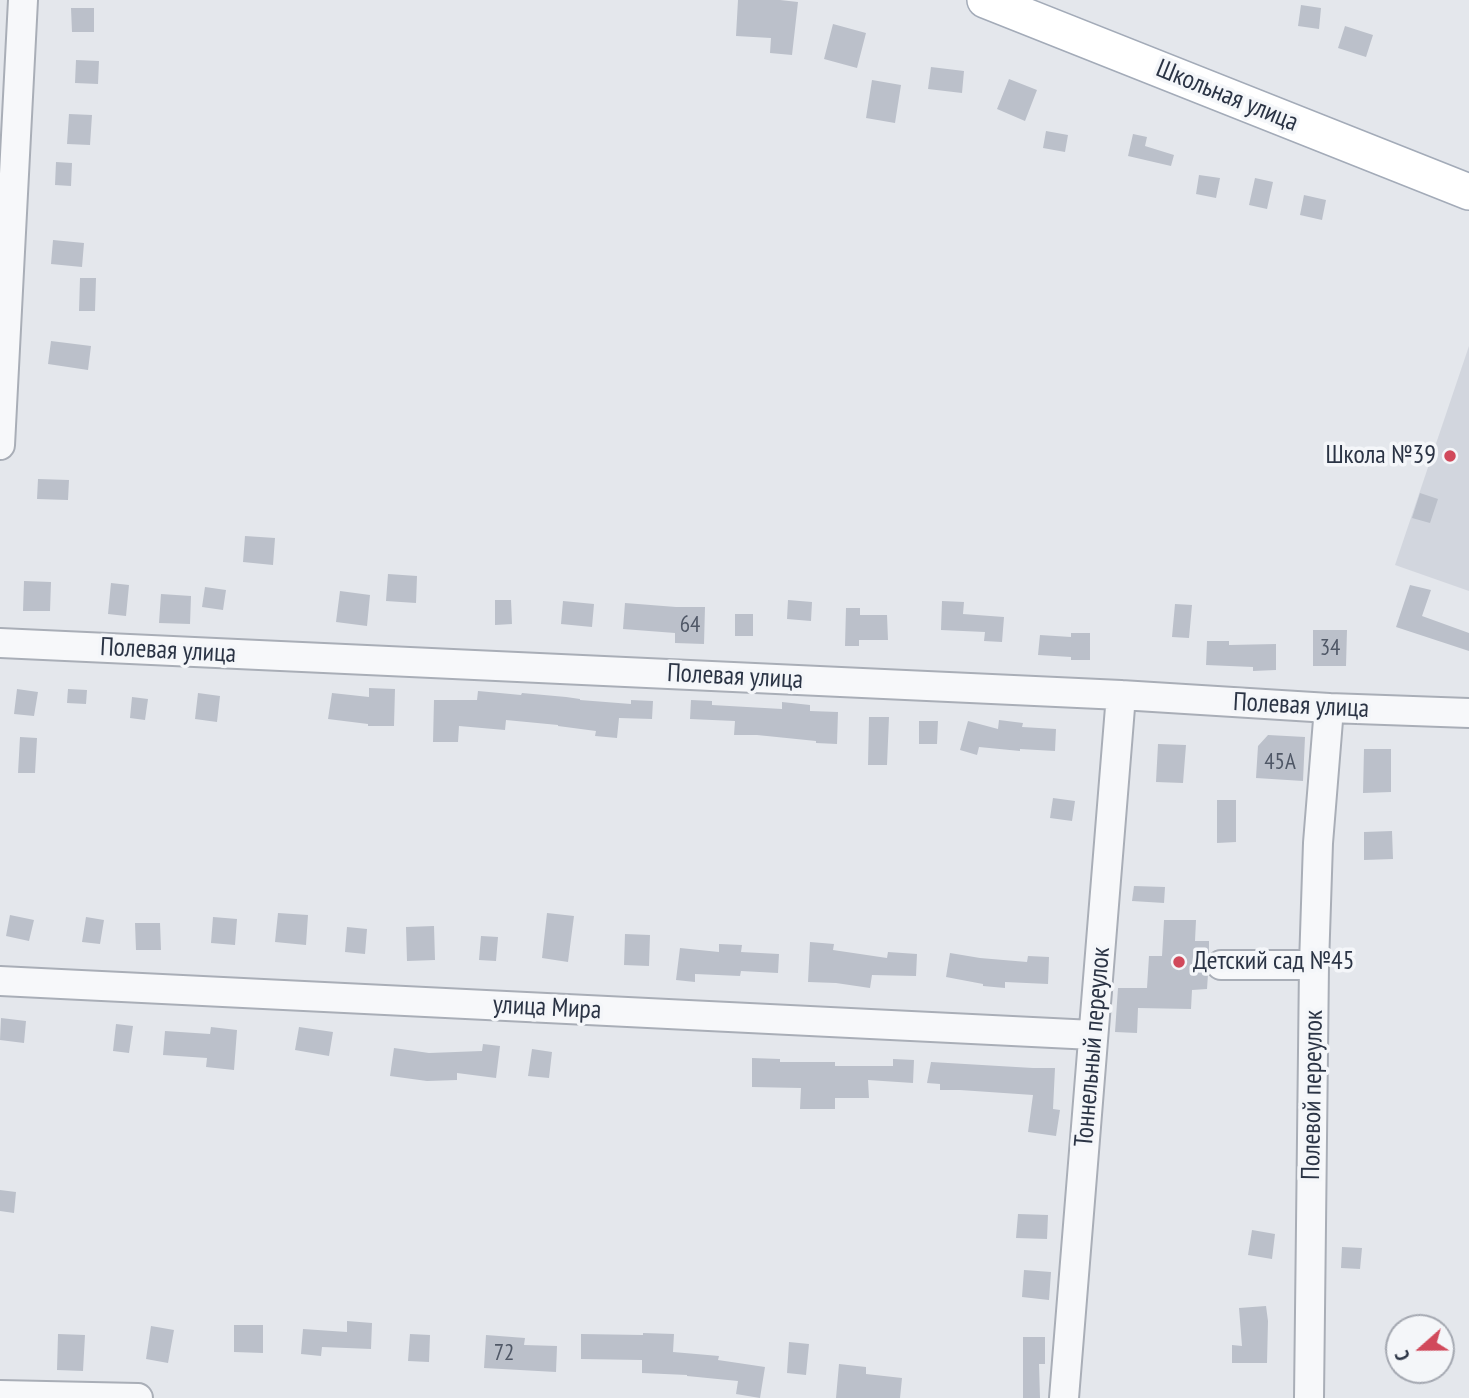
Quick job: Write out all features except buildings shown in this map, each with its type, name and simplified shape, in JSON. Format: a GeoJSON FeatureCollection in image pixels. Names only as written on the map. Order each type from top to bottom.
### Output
{"type":"FeatureCollection","features":[{"type":"Feature","properties":{"kind":"main road","name":"Школьная улица"},"geometry":{"type":"LineString","coordinates":[[985,0],[1469,192]]}},
{"type":"Feature","properties":{"kind":"street"},"geometry":{"type":"LineString","coordinates":[[0,445],[23,0]]}},
{"type":"Feature","properties":{"kind":"street","name":"Полевая улица"},"geometry":{"type":"LineString","coordinates":[[0,643],[1469,713]]}},
{"type":"Feature","properties":{"kind":"street","name":"Тоннельный переулок"},"geometry":{"type":"LineString","coordinates":[[1064,1398],[1121,695]]}},
{"type":"Feature","properties":{"kind":"street","name":"Полевой переулок"},"geometry":{"type":"LineString","coordinates":[[1309,1398],[1314,965],[1318,844],[1329,708]]}},
{"type":"Feature","properties":{"kind":"street"},"geometry":{"type":"LineString","coordinates":[[1221,965],[1314,965]]}},
{"type":"Feature","properties":{"kind":"street","name":"улица Мира"},"geometry":{"type":"LineString","coordinates":[[0,981],[1093,1035]]}},
{"type":"Feature","properties":{"kind":"street"},"geometry":{"type":"LineString","coordinates":[[0,1395],[138,1398]]}},
{"type":"Feature","properties":{"kind":"shaded area","name":"Школа №39"},"geometry":{"type":"Polygon","coordinates":[[[1469,346],[1469,591],[1395,565],[1469,346]]]}},
{"type":"Feature","properties":{"kind":"place","name":"Школа №39"},"geometry":{"type":"Point","coordinates":[1450,456]}},
{"type":"Feature","properties":{"kind":"place","name":"Детский сад №45"},"geometry":{"type":"Point","coordinates":[1179,962]}}]}
